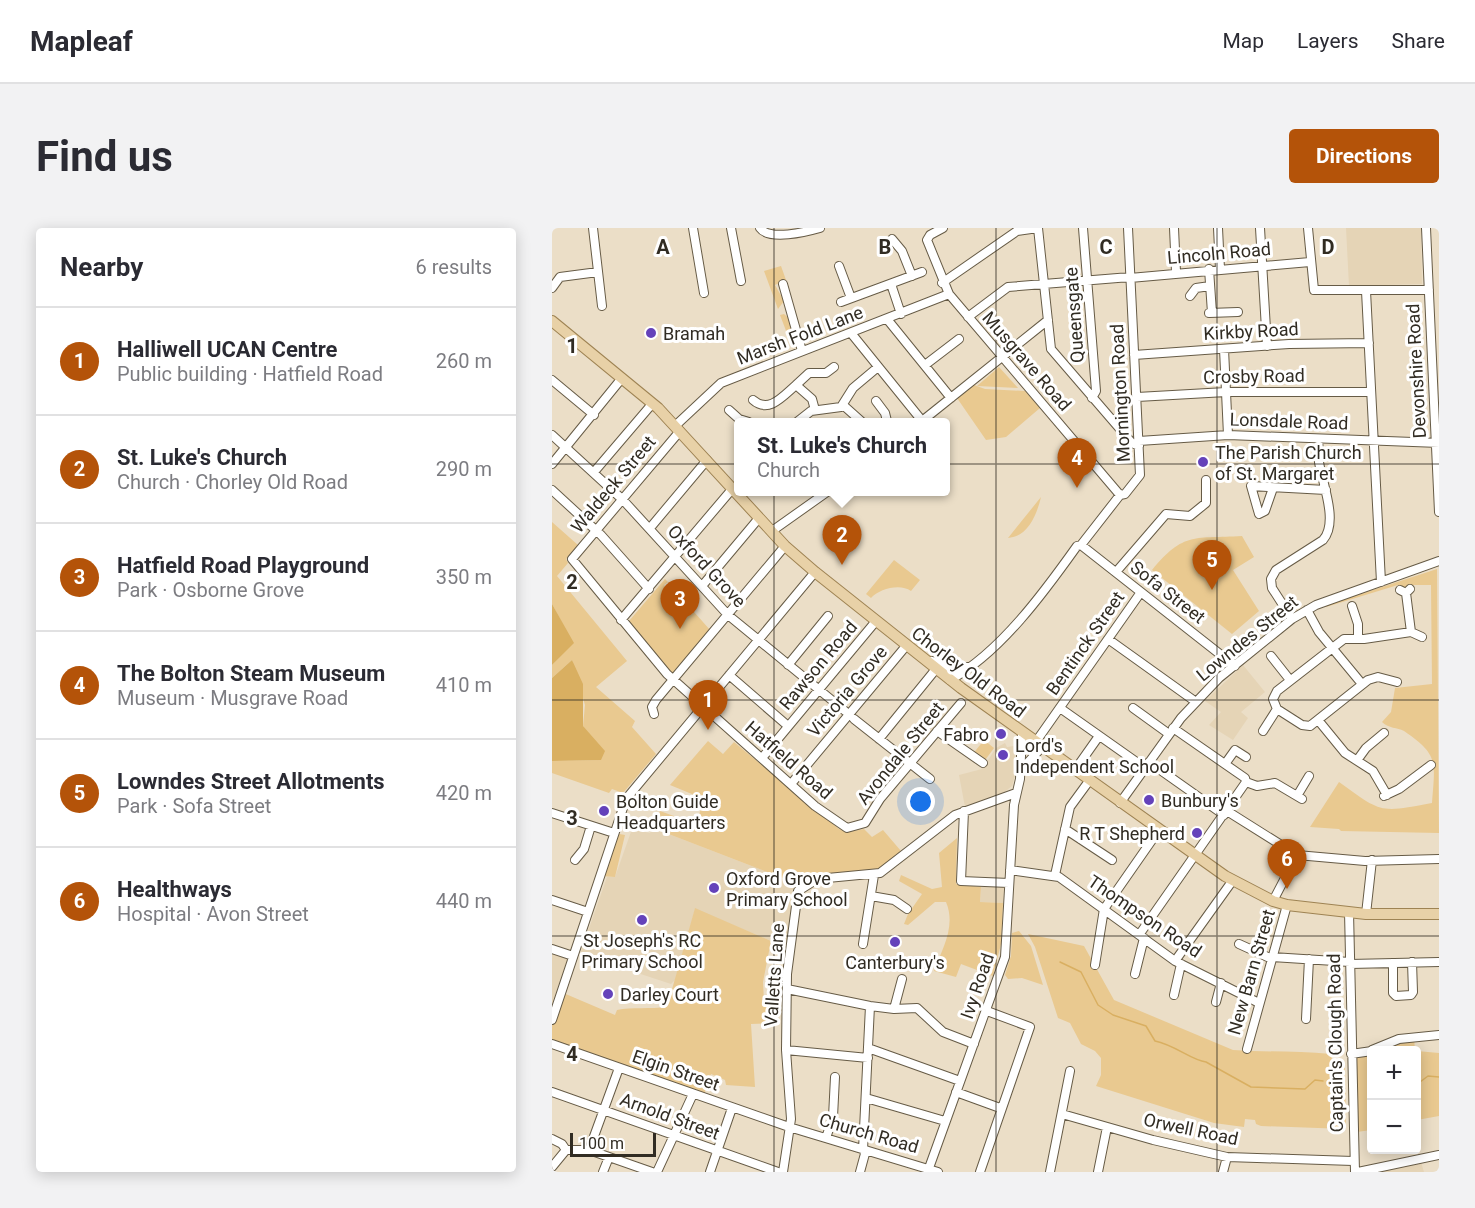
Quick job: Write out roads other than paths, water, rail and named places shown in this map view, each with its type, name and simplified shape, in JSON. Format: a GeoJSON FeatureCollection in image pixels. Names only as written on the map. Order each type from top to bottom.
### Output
{"type":"FeatureCollection","features":[{"type":"Feature","properties":{"kind":"main road","name":"Chorley Old Road"},"geometry":{"type":"LineString","coordinates":[[553,323],[652,404],[733,488]]}},
{"type":"Feature","properties":{"kind":"main road","name":"Chorley Old Road"},"geometry":{"type":"LineString","coordinates":[[740,496],[786,546],[906,646],[1089,781],[1233,880],[1273,901],[1287,905],[1366,914],[1439,914]]}},
{"type":"Feature","properties":{"kind":"street"},"geometry":{"type":"LineString","coordinates":[[593,228],[602,306]]}},
{"type":"Feature","properties":{"kind":"street"},"geometry":{"type":"LineString","coordinates":[[693,228],[704,293]]}},
{"type":"Feature","properties":{"kind":"street"},"geometry":{"type":"LineString","coordinates":[[731,228],[741,281]]}},
{"type":"Feature","properties":{"kind":"street"},"geometry":{"type":"LineString","coordinates":[[760,228],[764,233],[771,235],[820,228]]}},
{"type":"Feature","properties":{"kind":"street","name":"Musgrave Road"},"geometry":{"type":"LineString","coordinates":[[943,228],[927,238],[942,283],[949,294],[1120,495]]}},
{"type":"Feature","properties":{"kind":"street"},"geometry":{"type":"LineString","coordinates":[[942,283],[1017,231],[1038,228],[1052,351],[1132,443],[1139,443]]}},
{"type":"Feature","properties":{"kind":"street","name":"Queensgate"},"geometry":{"type":"LineString","coordinates":[[1083,228],[1096,391],[1092,398]]}},
{"type":"Feature","properties":{"kind":"street","name":"Mornington Road"},"geometry":{"type":"LineString","coordinates":[[950,680],[967,669],[1018,620],[1120,495],[1125,495],[1140,476],[1128,228]]}},
{"type":"Feature","properties":{"kind":"street"},"geometry":{"type":"LineString","coordinates":[[1174,228],[1176,272]]}},
{"type":"Feature","properties":{"kind":"street"},"geometry":{"type":"LineString","coordinates":[[1218,228],[1220,269]]}},
{"type":"Feature","properties":{"kind":"street"},"geometry":{"type":"LineString","coordinates":[[1260,228],[1267,346]]}},
{"type":"Feature","properties":{"kind":"street"},"geometry":{"type":"LineString","coordinates":[[1308,228],[1314,290],[1429,290]]}},
{"type":"Feature","properties":{"kind":"street","name":"Devonshire Road"},"geometry":{"type":"LineString","coordinates":[[1426,228],[1439,512]]}},
{"type":"Feature","properties":{"kind":"street"},"geometry":{"type":"LineString","coordinates":[[892,242],[904,254],[912,276]]}},
{"type":"Feature","properties":{"kind":"street","name":"Lincoln Road"},"geometry":{"type":"LineString","coordinates":[[968,317],[1008,287],[1310,262]]}},
{"type":"Feature","properties":{"kind":"street"},"geometry":{"type":"LineString","coordinates":[[842,268],[851,298]]}},
{"type":"Feature","properties":{"kind":"street"},"geometry":{"type":"LineString","coordinates":[[1209,270],[1210,313],[1238,312]]}},
{"type":"Feature","properties":{"kind":"street"},"geometry":{"type":"LineString","coordinates":[[552,288],[560,277],[598,272]]}},
{"type":"Feature","properties":{"kind":"street"},"geometry":{"type":"LineString","coordinates":[[841,302],[922,272]]}},
{"type":"Feature","properties":{"kind":"street"},"geometry":{"type":"LineString","coordinates":[[783,284],[802,351]]}},
{"type":"Feature","properties":{"kind":"street"},"geometry":{"type":"LineString","coordinates":[[891,284],[901,314]]}},
{"type":"Feature","properties":{"kind":"street"},"geometry":{"type":"LineString","coordinates":[[1190,296],[1196,288],[1210,286]]}},
{"type":"Feature","properties":{"kind":"street"},"geometry":{"type":"LineString","coordinates":[[1366,291],[1381,582]]}},
{"type":"Feature","properties":{"kind":"street","name":"Marsh Fold Lane"},"geometry":{"type":"LineString","coordinates":[[677,429],[718,385],[949,294]]}},
{"type":"Feature","properties":{"kind":"street"},"geometry":{"type":"LineString","coordinates":[[887,319],[951,398]]}},
{"type":"Feature","properties":{"kind":"street"},"geometry":{"type":"LineString","coordinates":[[928,418],[1048,320]]}},
{"type":"Feature","properties":{"kind":"street"},"geometry":{"type":"LineString","coordinates":[[851,333],[857,345],[920,418]]}},
{"type":"Feature","properties":{"kind":"street"},"geometry":{"type":"LineString","coordinates":[[925,365],[959,339]]}},
{"type":"Feature","properties":{"kind":"street","name":"Kirkby Road"},"geometry":{"type":"LineString","coordinates":[[1134,355],[1267,346],[1369,343]]}},
{"type":"Feature","properties":{"kind":"street"},"geometry":{"type":"LineString","coordinates":[[1224,349],[1228,435]]}},
{"type":"Feature","properties":{"kind":"street"},"geometry":{"type":"LineString","coordinates":[[753,400],[762,407],[768,406],[811,372],[824,373],[834,367]]}},
{"type":"Feature","properties":{"kind":"street"},"geometry":{"type":"LineString","coordinates":[[801,418],[815,410],[836,409],[843,405],[854,387],[878,367]]}},
{"type":"Feature","properties":{"kind":"street"},"geometry":{"type":"LineString","coordinates":[[552,464],[622,378]]}},
{"type":"Feature","properties":{"kind":"street"},"geometry":{"type":"LineString","coordinates":[[552,380],[594,415]]}},
{"type":"Feature","properties":{"kind":"street"},"geometry":{"type":"LineString","coordinates":[[796,385],[812,399],[815,410]]}},
{"type":"Feature","properties":{"kind":"street","name":"Crosby Road"},"geometry":{"type":"LineString","coordinates":[[1137,397],[1226,392],[1371,392]]}},
{"type":"Feature","properties":{"kind":"street"},"geometry":{"type":"LineString","coordinates":[[876,401],[886,418]]}},
{"type":"Feature","properties":{"kind":"street"},"geometry":{"type":"LineString","coordinates":[[594,472],[652,404]]}},
{"type":"Feature","properties":{"kind":"street"},"geometry":{"type":"LineString","coordinates":[[843,405],[857,418]]}},
{"type":"Feature","properties":{"kind":"street"},"geometry":{"type":"LineString","coordinates":[[729,410],[738,418]]}},
{"type":"Feature","properties":{"kind":"street","name":"Waldeck Street"},"geometry":{"type":"LineString","coordinates":[[572,559],[623,500],[677,429]]}},
{"type":"Feature","properties":{"kind":"street","name":"Oxford Grove"},"geometry":{"type":"LineString","coordinates":[[552,435],[623,500],[728,615],[844,711]]}},
{"type":"Feature","properties":{"kind":"street","name":"Lonsdale Road"},"geometry":{"type":"LineString","coordinates":[[1139,443],[1228,435],[1437,443]]}},
{"type":"Feature","properties":{"kind":"street"},"geometry":{"type":"LineString","coordinates":[[1292,619],[1272,588],[1271,579],[1276,570],[1326,538],[1329,527],[1326,490],[1319,463],[1318,439]]}},
{"type":"Feature","properties":{"kind":"street"},"geometry":{"type":"LineString","coordinates":[[650,528],[706,460]]}},
{"type":"Feature","properties":{"kind":"street"},"geometry":{"type":"LineString","coordinates":[[1116,572],[1166,514],[1192,515],[1207,501],[1206,480]]}},
{"type":"Feature","properties":{"kind":"street"},"geometry":{"type":"LineString","coordinates":[[621,620],[733,488]]}},
{"type":"Feature","properties":{"kind":"street"},"geometry":{"type":"LineString","coordinates":[[1273,488],[1326,490]]}},
{"type":"Feature","properties":{"kind":"street"},"geometry":{"type":"LineString","coordinates":[[552,490],[597,531],[649,589]]}},
{"type":"Feature","properties":{"kind":"street"},"geometry":{"type":"LineString","coordinates":[[772,531],[821,496]]}},
{"type":"Feature","properties":{"kind":"street"},"geometry":{"type":"LineString","coordinates":[[702,586],[759,518]]}},
{"type":"Feature","properties":{"kind":"street","name":"Sofa Street"},"geometry":{"type":"LineString","coordinates":[[1081,545],[1235,666]]}},
{"type":"Feature","properties":{"kind":"street"},"geometry":{"type":"LineString","coordinates":[[654,714],[652,707],[654,698],[674,681],[786,546]]}},
{"type":"Feature","properties":{"kind":"street","name":"Hatfield Road"},"geometry":{"type":"LineString","coordinates":[[572,559],[674,681],[841,826]]}},
{"type":"Feature","properties":{"kind":"street","name":"Lowndes Street"},"geometry":{"type":"LineString","coordinates":[[1120,803],[1171,731],[1196,702],[1292,619],[1307,610],[1439,561]]}},
{"type":"Feature","properties":{"kind":"street"},"geometry":{"type":"LineString","coordinates":[[552,1020],[629,794],[815,572]]}},
{"type":"Feature","properties":{"kind":"street"},"geometry":{"type":"LineString","coordinates":[[1405,591],[1411,632]]}},
{"type":"Feature","properties":{"kind":"street","name":"Bentinck Street"},"geometry":{"type":"LineString","coordinates":[[1039,745],[1060,708],[1141,592]]}},
{"type":"Feature","properties":{"kind":"street"},"geometry":{"type":"LineString","coordinates":[[1353,606],[1358,624],[1358,639]]}},
{"type":"Feature","properties":{"kind":"street"},"geometry":{"type":"LineString","coordinates":[[1307,610],[1331,647],[1362,684]]}},
{"type":"Feature","properties":{"kind":"street"},"geometry":{"type":"LineString","coordinates":[[788,665],[828,616]]}},
{"type":"Feature","properties":{"kind":"street","name":"Rawson Road"},"geometry":{"type":"LineString","coordinates":[[762,758],[876,621]]}},
{"type":"Feature","properties":{"kind":"street"},"geometry":{"type":"LineString","coordinates":[[1263,731],[1277,709],[1274,695],[1331,647],[1344,639],[1411,632],[1422,636]]}},
{"type":"Feature","properties":{"kind":"street"},"geometry":{"type":"LineString","coordinates":[[1108,639],[1196,702]]}},
{"type":"Feature","properties":{"kind":"street"},"geometry":{"type":"LineString","coordinates":[[906,646],[940,665],[967,669],[964,684],[969,694]]}},
{"type":"Feature","properties":{"kind":"street","name":"Victoria Grove"},"geometry":{"type":"LineString","coordinates":[[791,784],[906,646]]}},
{"type":"Feature","properties":{"kind":"street"},"geometry":{"type":"LineString","coordinates":[[1269,654],[1290,680]]}},
{"type":"Feature","properties":{"kind":"street"},"geometry":{"type":"LineString","coordinates":[[879,739],[936,669]]}},
{"type":"Feature","properties":{"kind":"street"},"geometry":{"type":"LineString","coordinates":[[729,675],[788,726]]}},
{"type":"Feature","properties":{"kind":"street"},"geometry":{"type":"LineString","coordinates":[[1277,709],[1305,726],[1318,720],[1362,684],[1374,678],[1393,684]]}},
{"type":"Feature","properties":{"kind":"street","name":"Avondale Street"},"geometry":{"type":"LineString","coordinates":[[841,826],[854,828],[867,825],[880,799],[961,703]]}},
{"type":"Feature","properties":{"kind":"street"},"geometry":{"type":"LineString","coordinates":[[1060,708],[1099,736],[1297,855],[1361,861],[1439,859]]}},
{"type":"Feature","properties":{"kind":"street"},"geometry":{"type":"LineString","coordinates":[[1133,708],[1225,764],[1245,778],[1246,782],[1257,786],[1275,783],[1299,797],[1304,780]]}},
{"type":"Feature","properties":{"kind":"street"},"geometry":{"type":"LineString","coordinates":[[854,719],[930,779]]}},
{"type":"Feature","properties":{"kind":"street"},"geometry":{"type":"LineString","coordinates":[[1318,720],[1345,753],[1358,759],[1377,775],[1385,796],[1426,767]]}},
{"type":"Feature","properties":{"kind":"street"},"geometry":{"type":"LineString","coordinates":[[938,731],[983,763]]}},
{"type":"Feature","properties":{"kind":"street","name":"Ivy Road"},"geometry":{"type":"LineString","coordinates":[[928,1168],[1005,957],[1010,870],[1021,770],[1022,733]]}},
{"type":"Feature","properties":{"kind":"street"},"geometry":{"type":"LineString","coordinates":[[1075,770],[1099,736]]}},
{"type":"Feature","properties":{"kind":"street"},"geometry":{"type":"LineString","coordinates":[[1358,759],[1381,739]]}},
{"type":"Feature","properties":{"kind":"street"},"geometry":{"type":"LineString","coordinates":[[1021,770],[1039,745]]}},
{"type":"Feature","properties":{"kind":"street"},"geometry":{"type":"LineString","coordinates":[[1225,764],[1235,750],[1246,758]]}},
{"type":"Feature","properties":{"kind":"street"},"geometry":{"type":"LineString","coordinates":[[1055,875],[1070,807],[1089,781]]}},
{"type":"Feature","properties":{"kind":"street"},"geometry":{"type":"LineString","coordinates":[[1135,974],[1142,937],[1246,782]]}},
{"type":"Feature","properties":{"kind":"street","name":"Valletts Lane"},"geometry":{"type":"LineString","coordinates":[[783,1172],[791,1115],[786,1050],[787,989],[798,891],[817,879],[874,875],[885,870],[925,836],[964,811],[1017,793]]}},
{"type":"Feature","properties":{"kind":"street"},"geometry":{"type":"LineString","coordinates":[[964,811],[961,881],[1009,884]]}},
{"type":"Feature","properties":{"kind":"street"},"geometry":{"type":"LineString","coordinates":[[552,813],[614,834]]}},
{"type":"Feature","properties":{"kind":"street"},"geometry":{"type":"LineString","coordinates":[[575,860],[584,849],[591,826]]}},
{"type":"Feature","properties":{"kind":"street"},"geometry":{"type":"LineString","coordinates":[[1065,829],[1112,860]]}},
{"type":"Feature","properties":{"kind":"street"},"geometry":{"type":"LineString","coordinates":[[1095,965],[1104,909],[1159,830]]}},
{"type":"Feature","properties":{"kind":"street"},"geometry":{"type":"LineString","coordinates":[[1273,901],[1297,855]]}},
{"type":"Feature","properties":{"kind":"street"},"geometry":{"type":"LineString","coordinates":[[1366,914],[1372,860]]}},
{"type":"Feature","properties":{"kind":"street","name":"Thompson Road"},"geometry":{"type":"LineString","coordinates":[[1010,870],[1055,875],[1178,962],[1259,1003]]}},
{"type":"Feature","properties":{"kind":"street"},"geometry":{"type":"LineString","coordinates":[[863,944],[874,875]]}},
{"type":"Feature","properties":{"kind":"street"},"geometry":{"type":"LineString","coordinates":[[1174,995],[1178,962],[1233,880]]}},
{"type":"Feature","properties":{"kind":"street"},"geometry":{"type":"LineString","coordinates":[[871,896],[894,900],[907,909]]}},
{"type":"Feature","properties":{"kind":"street"},"geometry":{"type":"LineString","coordinates":[[552,900],[588,912]]}},
{"type":"Feature","properties":{"kind":"street","name":"New Barn Street"},"geometry":{"type":"LineString","coordinates":[[1246,1049],[1287,905]]}},
{"type":"Feature","properties":{"kind":"street","name":"Captain's Clough Road"},"geometry":{"type":"LineString","coordinates":[[1349,912],[1353,1161],[1356,1172]]}},
{"type":"Feature","properties":{"kind":"street"},"geometry":{"type":"LineString","coordinates":[[1239,944],[1272,958],[1350,963],[1439,962]]}},
{"type":"Feature","properties":{"kind":"street"},"geometry":{"type":"LineString","coordinates":[[552,949],[573,956]]}},
{"type":"Feature","properties":{"kind":"street"},"geometry":{"type":"LineString","coordinates":[[1306,1019],[1309,960]]}},
{"type":"Feature","properties":{"kind":"street"},"geometry":{"type":"LineString","coordinates":[[1393,963],[1393,993],[1396,996],[1410,995],[1413,992],[1412,962]]}},
{"type":"Feature","properties":{"kind":"street"},"geometry":{"type":"LineString","coordinates":[[894,1009],[902,979]]}},
{"type":"Feature","properties":{"kind":"street"},"geometry":{"type":"LineString","coordinates":[[1216,1002],[1221,983]]}},
{"type":"Feature","properties":{"kind":"street"},"geometry":{"type":"LineString","coordinates":[[787,989],[870,1006],[894,1009],[917,1008],[944,1033],[974,1044]]}},
{"type":"Feature","properties":{"kind":"street"},"geometry":{"type":"LineString","coordinates":[[860,1172],[864,1150],[870,1006]]}},
{"type":"Feature","properties":{"kind":"street"},"geometry":{"type":"LineString","coordinates":[[980,1172],[1000,1108],[1030,1027],[987,1011]]}},
{"type":"Feature","properties":{"kind":"street"},"geometry":{"type":"LineString","coordinates":[[1383,1046],[1399,1039],[1439,1035]]}},
{"type":"Feature","properties":{"kind":"street","name":"Elgin Street"},"geometry":{"type":"LineString","coordinates":[[552,1044],[789,1127]]}},
{"type":"Feature","properties":{"kind":"street"},"geometry":{"type":"LineString","coordinates":[[868,1048],[960,1081]]}},
{"type":"Feature","properties":{"kind":"street"},"geometry":{"type":"LineString","coordinates":[[786,1050],[868,1058]]}},
{"type":"Feature","properties":{"kind":"street"},"geometry":{"type":"LineString","coordinates":[[1351,1054],[1367,1052]]}},
{"type":"Feature","properties":{"kind":"street"},"geometry":{"type":"LineString","coordinates":[[589,1150],[619,1068]]}},
{"type":"Feature","properties":{"kind":"street"},"geometry":{"type":"LineString","coordinates":[[1050,1172],[1070,1071]]}},
{"type":"Feature","properties":{"kind":"street"},"geometry":{"type":"LineString","coordinates":[[826,1138],[833,1117],[835,1077]]}},
{"type":"Feature","properties":{"kind":"street","name":"Arnold Street"},"geometry":{"type":"LineString","coordinates":[[552,1092],[778,1172]]}},
{"type":"Feature","properties":{"kind":"street"},"geometry":{"type":"LineString","coordinates":[[956,1092],[1000,1108]]}},
{"type":"Feature","properties":{"kind":"street"},"geometry":{"type":"LineString","coordinates":[[657,1172],[693,1094]]}},
{"type":"Feature","properties":{"kind":"street"},"geometry":{"type":"LineString","coordinates":[[866,1098],[945,1120]]}},
{"type":"Feature","properties":{"kind":"street"},"geometry":{"type":"LineString","coordinates":[[710,1172],[732,1108]]}},
{"type":"Feature","properties":{"kind":"street","name":"Orwell Road"},"geometry":{"type":"LineString","coordinates":[[1062,1114],[1227,1156],[1353,1161]]}},
{"type":"Feature","properties":{"kind":"street","name":"Church Road"},"geometry":{"type":"LineString","coordinates":[[789,1127],[938,1172]]}},
{"type":"Feature","properties":{"kind":"street"},"geometry":{"type":"LineString","coordinates":[[1098,1172],[1107,1127]]}},
{"type":"Feature","properties":{"kind":"street"},"geometry":{"type":"LineString","coordinates":[[552,1139],[562,1144],[566,1150]]}},
{"type":"Feature","properties":{"kind":"street"},"geometry":{"type":"LineString","coordinates":[[566,1150],[589,1150],[652,1172]]}},
{"type":"Feature","properties":{"kind":"street"},"geometry":{"type":"LineString","coordinates":[[552,1167],[566,1150]]}},
{"type":"Feature","properties":{"kind":"street"},"geometry":{"type":"LineString","coordinates":[[1356,1172],[1439,1155]]}},
{"type":"Feature","properties":{"kind":"street"},"geometry":{"type":"LineString","coordinates":[[1223,1172],[1227,1156]]}},
{"type":"Feature","properties":{"kind":"street"},"geometry":{"type":"LineString","coordinates":[[603,1172],[609,1157]]}},
{"type":"Feature","properties":{"kind":"waterway"},"geometry":{"type":"LineString","coordinates":[[1060,962],[1081,972],[1098,1005],[1113,1015],[1146,1026],[1155,1041],[1206,1062],[1251,1087],[1305,1089],[1315,1080],[1323,1081]]}},
{"type":"Feature","properties":{"kind":"waterway"},"geometry":{"type":"LineString","coordinates":[[1421,1081],[1428,1076],[1439,1077]]}},
{"type":"Feature","properties":{"kind":"place","name":"Bramah"},"geometry":{"type":"Point","coordinates":[651,333]}},
{"type":"Feature","properties":{"kind":"place","name":"The Parish Church of St. Margaret"},"geometry":{"type":"Point","coordinates":[1203,462]}},
{"type":"Feature","properties":{"kind":"place","name":"The Bolton Steam Museum"},"geometry":{"type":"Point","coordinates":[1077,488]}},
{"type":"Feature","properties":{"kind":"place","name":"St. Luke's Church"},"geometry":{"type":"Point","coordinates":[842,565]}},
{"type":"Feature","properties":{"kind":"place","name":"Lowndes Street Allotments"},"geometry":{"type":"Point","coordinates":[1212,590]}},
{"type":"Feature","properties":{"kind":"place","name":"Hatfield Road Playground"},"geometry":{"type":"Point","coordinates":[680,629]}},
{"type":"Feature","properties":{"kind":"place","name":"Halliwell UCAN Centre"},"geometry":{"type":"Point","coordinates":[708,730]}},
{"type":"Feature","properties":{"kind":"place","name":"Fabro"},"geometry":{"type":"Point","coordinates":[1001,734]}},
{"type":"Feature","properties":{"kind":"place","name":"Lord's Independent School"},"geometry":{"type":"Point","coordinates":[1003,755]}},
{"type":"Feature","properties":{"kind":"place","name":"Bunbury's"},"geometry":{"type":"Point","coordinates":[1149,800]}},
{"type":"Feature","properties":{"kind":"place","name":"Bolton Guide Headquarters"},"geometry":{"type":"Point","coordinates":[604,811]}},
{"type":"Feature","properties":{"kind":"place","name":"R T Shepherd"},"geometry":{"type":"Point","coordinates":[1197,833]}},
{"type":"Feature","properties":{"kind":"place","name":"Oxford Grove Primary School"},"geometry":{"type":"Point","coordinates":[714,888]}},
{"type":"Feature","properties":{"kind":"place","name":"Healthways"},"geometry":{"type":"Point","coordinates":[1287,889]}},
{"type":"Feature","properties":{"kind":"place","name":"St Joseph's RC Primary School"},"geometry":{"type":"Point","coordinates":[642,920]}},
{"type":"Feature","properties":{"kind":"place","name":"Canterbury's"},"geometry":{"type":"Point","coordinates":[895,942]}},
{"type":"Feature","properties":{"kind":"place","name":"Darley Court"},"geometry":{"type":"Point","coordinates":[608,994]}}]}
